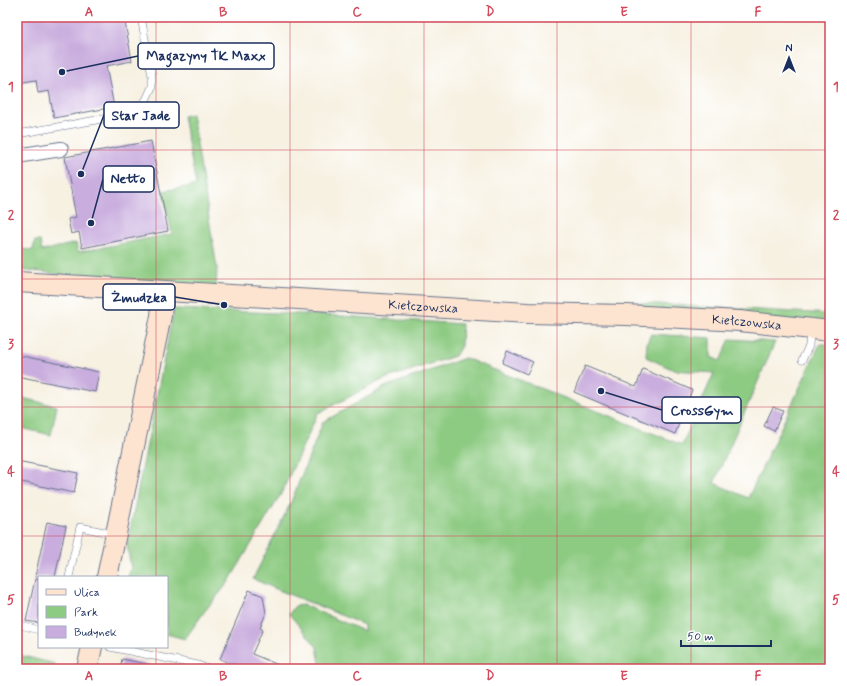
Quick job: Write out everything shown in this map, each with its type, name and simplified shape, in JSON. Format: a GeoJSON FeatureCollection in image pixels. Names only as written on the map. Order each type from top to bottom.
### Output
{"type":"FeatureCollection","features":[{"type":"Feature","properties":{"kind":"street"},"geometry":{"type":"LineString","coordinates":[[17,156],[61,149]]}},
{"type":"Feature","properties":{"kind":"street","name":"Kiełczowska"},"geometry":{"type":"LineString","coordinates":[[17,282],[528,313],[626,315],[740,322],[830,330]]}},
{"type":"Feature","properties":{"kind":"street"},"geometry":{"type":"LineString","coordinates":[[107,576],[161,316],[163,291]]}},
{"type":"Feature","properties":{"kind":"street"},"geometry":{"type":"LineString","coordinates":[[87,669],[92,648]]}},
{"type":"Feature","properties":{"kind":"lane"},"geometry":{"type":"LineString","coordinates":[[17,134],[125,115],[140,107],[150,92],[152,76],[141,17]]}},
{"type":"Feature","properties":{"kind":"lane"},"geometry":{"type":"LineString","coordinates":[[802,360],[809,346],[810,328]]}},
{"type":"Feature","properties":{"kind":"lane"},"geometry":{"type":"LineString","coordinates":[[69,576],[80,527],[116,535]]}},
{"type":"Feature","properties":{"kind":"lane"},"geometry":{"type":"LineString","coordinates":[[17,624],[38,630]]}},
{"type":"Feature","properties":{"kind":"lane"},"geometry":{"type":"LineString","coordinates":[[115,648],[198,665],[208,669]]}},
{"type":"Feature","properties":{"kind":"green space"},"geometry":{"type":"Polygon","coordinates":[[[192,114],[217,268],[216,288],[85,279],[43,272],[17,270],[17,249],[33,250],[35,241],[40,241],[42,251],[76,243],[78,252],[172,234],[163,191],[196,185],[183,116],[192,114]]]}},
{"type":"Feature","properties":{"kind":"green space"},"geometry":{"type":"Polygon","coordinates":[[[604,301],[830,314],[830,325],[604,305],[604,301]]]}},
{"type":"Feature","properties":{"kind":"green space"},"geometry":{"type":"Polygon","coordinates":[[[174,309],[326,315],[462,324],[461,346],[455,356],[384,379],[318,413],[281,494],[228,583],[204,612],[185,639],[168,634],[168,576],[128,576],[131,568],[127,545],[174,309]]]}},
{"type":"Feature","properties":{"kind":"green space"},"geometry":{"type":"Polygon","coordinates":[[[651,334],[711,338],[711,357],[720,361],[730,339],[775,342],[714,483],[748,498],[820,344],[830,344],[830,669],[321,669],[317,647],[289,614],[295,606],[303,605],[364,631],[364,625],[253,579],[291,502],[323,422],[385,387],[465,358],[682,445],[714,373],[674,370],[646,357],[647,343],[651,334]]]}},
{"type":"Feature","properties":{"kind":"green space"},"geometry":{"type":"Polygon","coordinates":[[[17,397],[57,406],[51,435],[17,427],[17,397]]]}},
{"type":"Feature","properties":{"kind":"green space"},"geometry":{"type":"Polygon","coordinates":[[[19,655],[55,664],[54,669],[17,669],[19,655]]]}},
{"type":"Feature","properties":{"kind":"building"},"geometry":{"type":"Polygon","coordinates":[[[17,17],[124,17],[132,61],[106,66],[114,107],[54,118],[49,91],[38,93],[36,80],[17,83],[17,17]]]}},
{"type":"Feature","properties":{"kind":"building"},"geometry":{"type":"Polygon","coordinates":[[[151,141],[168,231],[82,248],[79,232],[71,234],[68,219],[76,217],[65,157],[151,141]]]}},
{"type":"Feature","properties":{"kind":"building"},"geometry":{"type":"Polygon","coordinates":[[[507,351],[533,362],[527,374],[502,363],[507,351]]]}},
{"type":"Feature","properties":{"kind":"building"},"geometry":{"type":"Polygon","coordinates":[[[17,355],[99,372],[95,392],[17,376],[17,355]]]}},
{"type":"Feature","properties":{"kind":"building"},"geometry":{"type":"Polygon","coordinates":[[[585,366],[636,387],[643,369],[692,390],[675,434],[574,392],[585,366]]]}},
{"type":"Feature","properties":{"kind":"building"},"geometry":{"type":"Polygon","coordinates":[[[773,407],[783,411],[774,431],[764,426],[773,407]]]}},
{"type":"Feature","properties":{"kind":"building"},"geometry":{"type":"Polygon","coordinates":[[[17,461],[78,473],[74,493],[17,481],[17,461]]]}},
{"type":"Feature","properties":{"kind":"building"},"geometry":{"type":"Polygon","coordinates":[[[47,522],[66,526],[55,576],[35,577],[47,522]]]}},
{"type":"Feature","properties":{"kind":"building"},"geometry":{"type":"Polygon","coordinates":[[[35,579],[38,580],[38,623],[26,621],[35,579]]]}},
{"type":"Feature","properties":{"kind":"building"},"geometry":{"type":"Polygon","coordinates":[[[249,590],[263,596],[266,613],[260,628],[263,629],[252,654],[288,669],[244,669],[220,659],[249,590]]]}},
{"type":"Feature","properties":{"kind":"building"},"geometry":{"type":"Polygon","coordinates":[[[122,659],[151,665],[151,669],[120,669],[122,659]]]}},
{"type":"Feature","properties":{"kind":"place","name":"Magazyny TK Maxx"},"geometry":{"type":"Point","coordinates":[62,72]}},
{"type":"Feature","properties":{"kind":"place","name":"Star Jade"},"geometry":{"type":"Point","coordinates":[81,174]}},
{"type":"Feature","properties":{"kind":"place","name":"Netto"},"geometry":{"type":"Point","coordinates":[91,223]}},
{"type":"Feature","properties":{"kind":"place","name":"Żmudzka"},"geometry":{"type":"Point","coordinates":[224,305]}},
{"type":"Feature","properties":{"kind":"place","name":"CrossGym"},"geometry":{"type":"Point","coordinates":[601,391]}}]}
